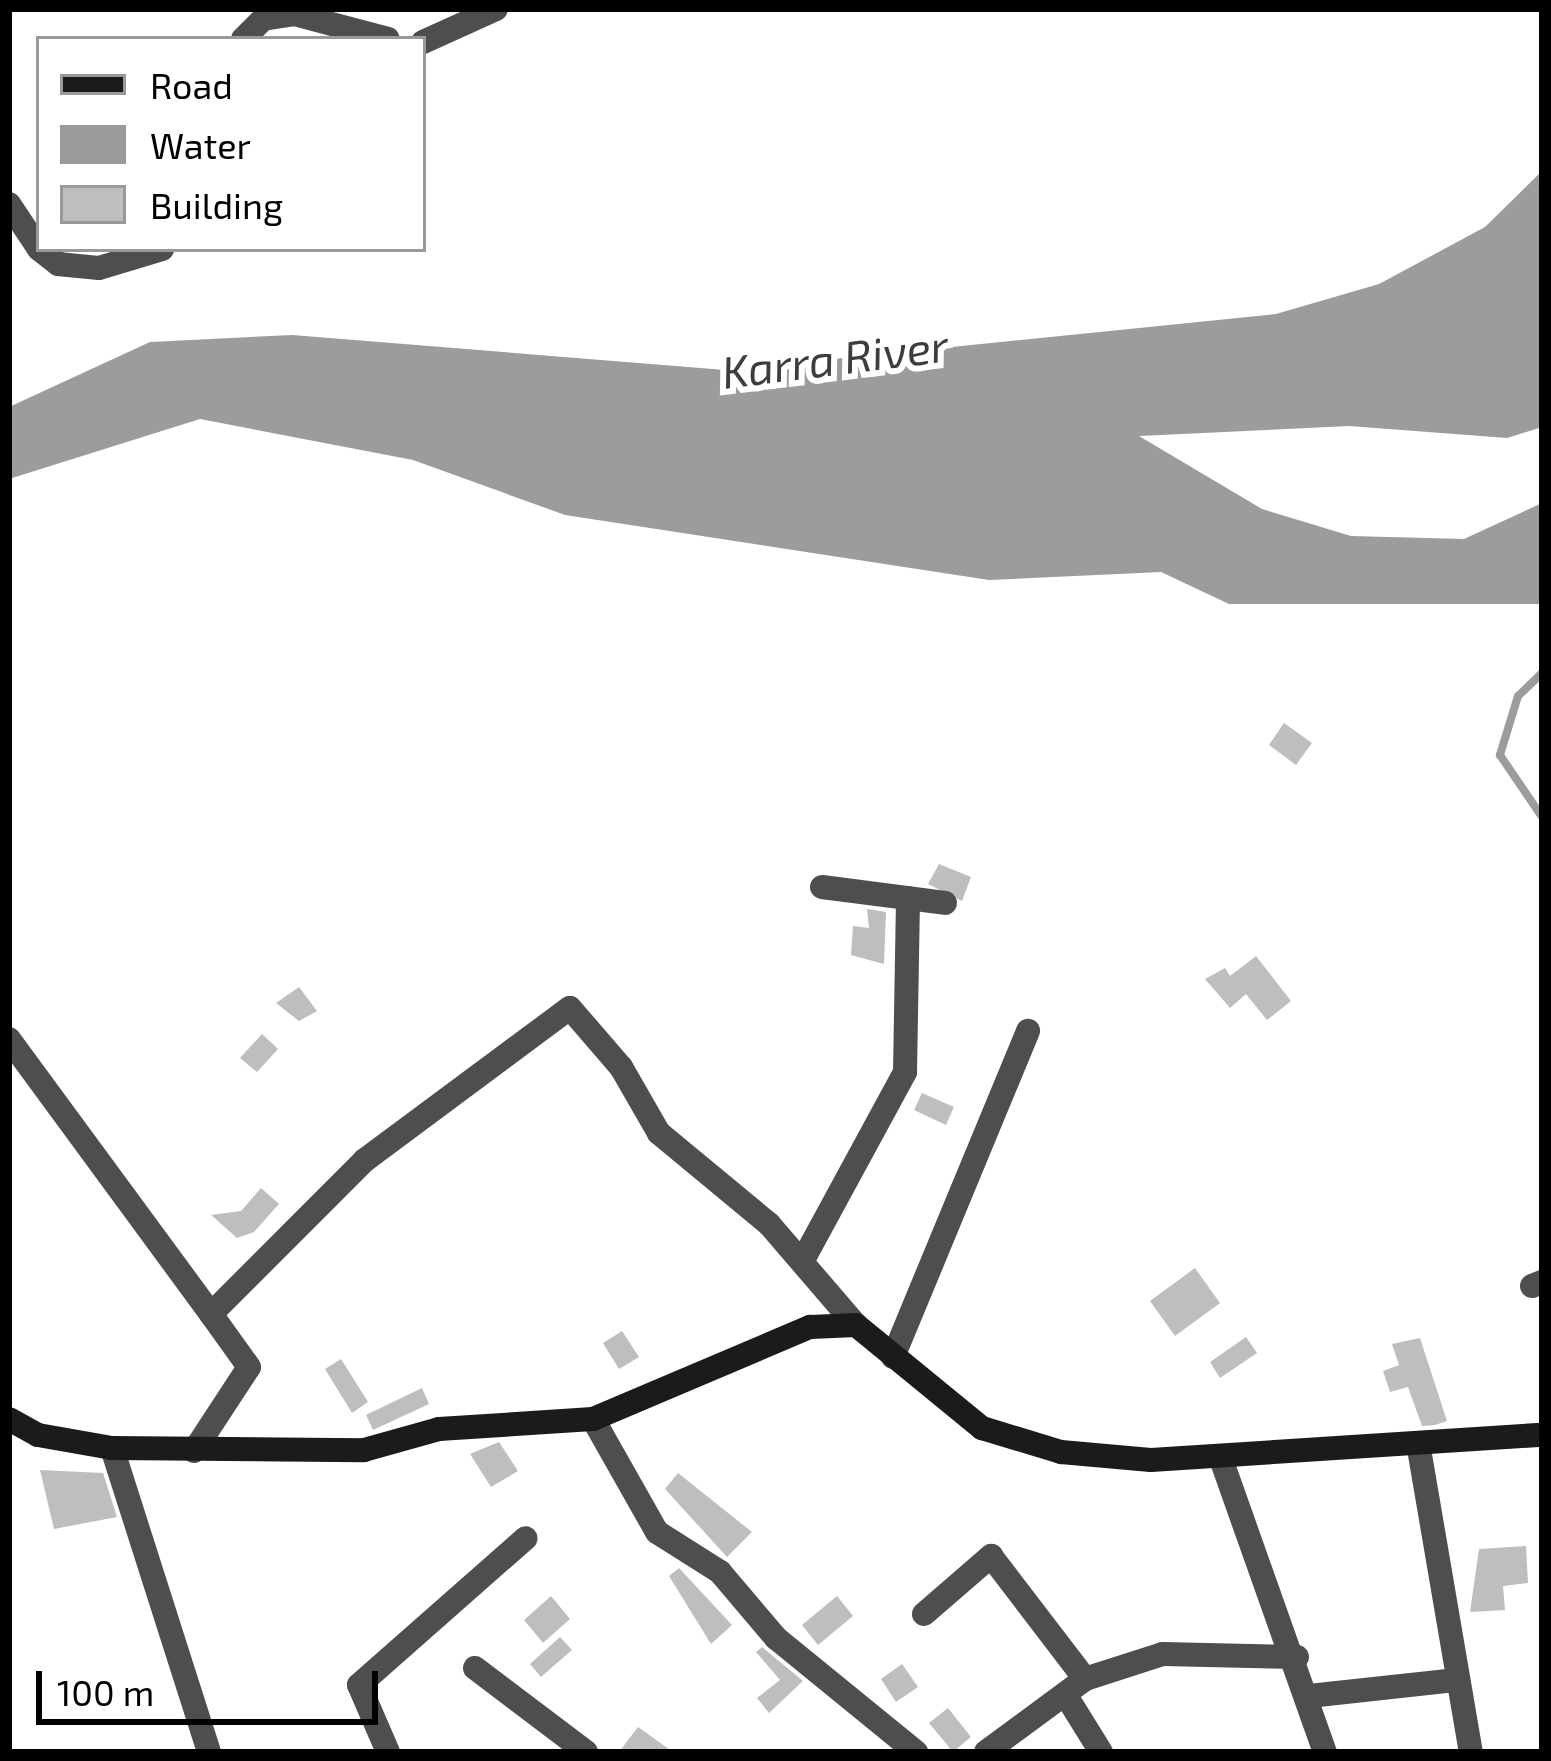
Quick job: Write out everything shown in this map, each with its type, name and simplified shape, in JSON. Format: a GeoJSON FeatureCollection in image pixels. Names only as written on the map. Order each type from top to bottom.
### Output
{"type":"FeatureCollection","features":[{"type":"Feature","properties":{"kind":"main road"},"geometry":{"type":"LineString","coordinates":[[9,1419],[38,1435],[112,1448],[364,1450],[439,1429],[593,1419],[809,1327],[856,1325],[982,1428],[1061,1452],[1220,1456],[1542,1435]]}},
{"type":"Feature","properties":{"kind":"street"},"geometry":{"type":"LineString","coordinates":[[426,41],[496,9]]}},
{"type":"Feature","properties":{"kind":"street"},"geometry":{"type":"LineString","coordinates":[[246,36],[263,19],[295,14],[377,36]]}},
{"type":"Feature","properties":{"kind":"street"},"geometry":{"type":"LineString","coordinates":[[9,204],[36,240]]}},
{"type":"Feature","properties":{"kind":"street"},"geometry":{"type":"LineString","coordinates":[[46,254],[99,268],[152,252]]}},
{"type":"Feature","properties":{"kind":"street"},"geometry":{"type":"LineString","coordinates":[[822,887],[945,903]]}},
{"type":"Feature","properties":{"kind":"street"},"geometry":{"type":"LineString","coordinates":[[803,1260],[905,1072],[908,898]]}},
{"type":"Feature","properties":{"kind":"street"},"geometry":{"type":"LineString","coordinates":[[211,1314],[365,1160],[570,1008],[621,1067],[658,1133],[803,1260],[856,1325]]}},
{"type":"Feature","properties":{"kind":"street"},"geometry":{"type":"LineString","coordinates":[[893,1357],[1028,1030]]}},
{"type":"Feature","properties":{"kind":"street"},"geometry":{"type":"LineString","coordinates":[[9,1039],[249,1367],[194,1450]]}},
{"type":"Feature","properties":{"kind":"street"},"geometry":{"type":"LineString","coordinates":[[593,1419],[657,1532],[720,1572],[776,1638],[916,1752]]}},
{"type":"Feature","properties":{"kind":"street"},"geometry":{"type":"LineString","coordinates":[[1418,1443],[1471,1752]]}},
{"type":"Feature","properties":{"kind":"street"},"geometry":{"type":"LineString","coordinates":[[112,1448],[209,1752]]}},
{"type":"Feature","properties":{"kind":"street"},"geometry":{"type":"LineString","coordinates":[[1220,1456],[1297,1657],[1325,1752]]}},
{"type":"Feature","properties":{"kind":"street"},"geometry":{"type":"LineString","coordinates":[[388,1752],[359,1685],[526,1538]]}},
{"type":"Feature","properties":{"kind":"street"},"geometry":{"type":"LineString","coordinates":[[924,1614],[991,1556],[1075,1687],[1101,1752]]}},
{"type":"Feature","properties":{"kind":"street"},"geometry":{"type":"LineString","coordinates":[[986,1752],[1075,1687],[1163,1654],[1268,1664],[1297,1657]]}},
{"type":"Feature","properties":{"kind":"street"},"geometry":{"type":"LineString","coordinates":[[475,1668],[586,1752]]}},
{"type":"Feature","properties":{"kind":"street"},"geometry":{"type":"LineString","coordinates":[[1309,1696],[1457,1680]]}},
{"type":"Feature","properties":{"kind":"water"},"geometry":{"type":"Polygon","coordinates":[[[1542,171],[1542,427],[1507,438],[1349,426],[1139,436],[1262,509],[1351,536],[1464,539],[1542,503],[1542,604],[1229,604],[1161,572],[989,580],[565,515],[413,460],[200,419],[9,479],[9,407],[150,342],[292,335],[725,370],[1276,314],[1379,284],[1485,227],[1542,171]]]}},
{"type":"Feature","properties":{"kind":"building"},"geometry":{"type":"Polygon","coordinates":[[[1284,723],[1312,743],[1296,765],[1269,745],[1284,723]]]}},
{"type":"Feature","properties":{"kind":"building"},"geometry":{"type":"Polygon","coordinates":[[[939,864],[971,877],[962,901],[928,884],[939,864]]]}},
{"type":"Feature","properties":{"kind":"building"},"geometry":{"type":"Polygon","coordinates":[[[867,909],[886,912],[884,964],[851,955],[853,926],[869,928],[867,909]]]}},
{"type":"Feature","properties":{"kind":"building"},"geometry":{"type":"Polygon","coordinates":[[[1256,956],[1291,1001],[1267,1020],[1246,994],[1230,1008],[1205,979],[1225,968],[1230,976],[1256,956]]]}},
{"type":"Feature","properties":{"kind":"building"},"geometry":{"type":"Polygon","coordinates":[[[299,987],[317,1011],[299,1021],[276,1003],[299,987]]]}},
{"type":"Feature","properties":{"kind":"building"},"geometry":{"type":"Polygon","coordinates":[[[262,1034],[278,1049],[257,1072],[240,1058],[262,1034]]]}},
{"type":"Feature","properties":{"kind":"building"},"geometry":{"type":"Polygon","coordinates":[[[922,1093],[954,1107],[946,1125],[914,1110],[922,1093]]]}},
{"type":"Feature","properties":{"kind":"building"},"geometry":{"type":"Polygon","coordinates":[[[261,1188],[279,1204],[254,1232],[237,1238],[211,1215],[241,1211],[261,1188]]]}},
{"type":"Feature","properties":{"kind":"building"},"geometry":{"type":"Polygon","coordinates":[[[1195,1268],[1220,1303],[1175,1336],[1150,1301],[1195,1268]]]}},
{"type":"Feature","properties":{"kind":"building"},"geometry":{"type":"Polygon","coordinates":[[[622,1331],[639,1357],[619,1369],[603,1343],[622,1331]]]}},
{"type":"Feature","properties":{"kind":"building"},"geometry":{"type":"Polygon","coordinates":[[[1246,1337],[1257,1353],[1220,1378],[1210,1362],[1246,1337]]]}},
{"type":"Feature","properties":{"kind":"building"},"geometry":{"type":"Polygon","coordinates":[[[1420,1338],[1447,1421],[1435,1425],[1422,1426],[1408,1387],[1390,1392],[1383,1371],[1399,1365],[1392,1344],[1420,1338]]]}},
{"type":"Feature","properties":{"kind":"building"},"geometry":{"type":"Polygon","coordinates":[[[341,1359],[368,1402],[352,1413],[325,1369],[341,1359]]]}},
{"type":"Feature","properties":{"kind":"building"},"geometry":{"type":"Polygon","coordinates":[[[422,1388],[429,1404],[373,1430],[366,1415],[422,1388]]]}},
{"type":"Feature","properties":{"kind":"building"},"geometry":{"type":"Polygon","coordinates":[[[499,1442],[518,1471],[491,1487],[470,1454],[499,1442]]]}},
{"type":"Feature","properties":{"kind":"building"},"geometry":{"type":"Polygon","coordinates":[[[40,1470],[103,1473],[117,1517],[54,1529],[40,1470]]]}},
{"type":"Feature","properties":{"kind":"building"},"geometry":{"type":"Polygon","coordinates":[[[678,1473],[752,1532],[727,1557],[665,1489],[678,1473]]]}},
{"type":"Feature","properties":{"kind":"building"},"geometry":{"type":"Polygon","coordinates":[[[1526,1546],[1528,1583],[1503,1586],[1505,1610],[1470,1612],[1479,1549],[1526,1546]]]}},
{"type":"Feature","properties":{"kind":"building"},"geometry":{"type":"Polygon","coordinates":[[[679,1568],[732,1625],[711,1644],[669,1576],[679,1568]]]}},
{"type":"Feature","properties":{"kind":"building"},"geometry":{"type":"Polygon","coordinates":[[[551,1596],[570,1619],[543,1643],[524,1620],[551,1596]]]}},
{"type":"Feature","properties":{"kind":"building"},"geometry":{"type":"Polygon","coordinates":[[[837,1596],[853,1616],[818,1645],[802,1625],[837,1596]]]}},
{"type":"Feature","properties":{"kind":"building"},"geometry":{"type":"Polygon","coordinates":[[[560,1637],[572,1650],[541,1677],[530,1664],[560,1637]]]}},
{"type":"Feature","properties":{"kind":"building"},"geometry":{"type":"Polygon","coordinates":[[[762,1647],[803,1681],[769,1713],[757,1698],[780,1680],[756,1652],[762,1647]]]}},
{"type":"Feature","properties":{"kind":"building"},"geometry":{"type":"Polygon","coordinates":[[[902,1664],[918,1687],[896,1702],[881,1679],[902,1664]]]}},
{"type":"Feature","properties":{"kind":"building"},"geometry":{"type":"Polygon","coordinates":[[[948,1708],[971,1737],[953,1752],[929,1723],[948,1708]]]}},
{"type":"Feature","properties":{"kind":"building"},"geometry":{"type":"Polygon","coordinates":[[[638,1727],[673,1752],[619,1752],[638,1727]]]}},
{"type":"Feature","properties":{"kind":"waterway"},"geometry":{"type":"LineString","coordinates":[[1542,673],[1518,696],[1500,755],[1542,817]]}},
{"type":"Feature","properties":{"kind":"water label","name":"Karra River"},"geometry":{"type":"Point","coordinates":[835,358]}}]}
